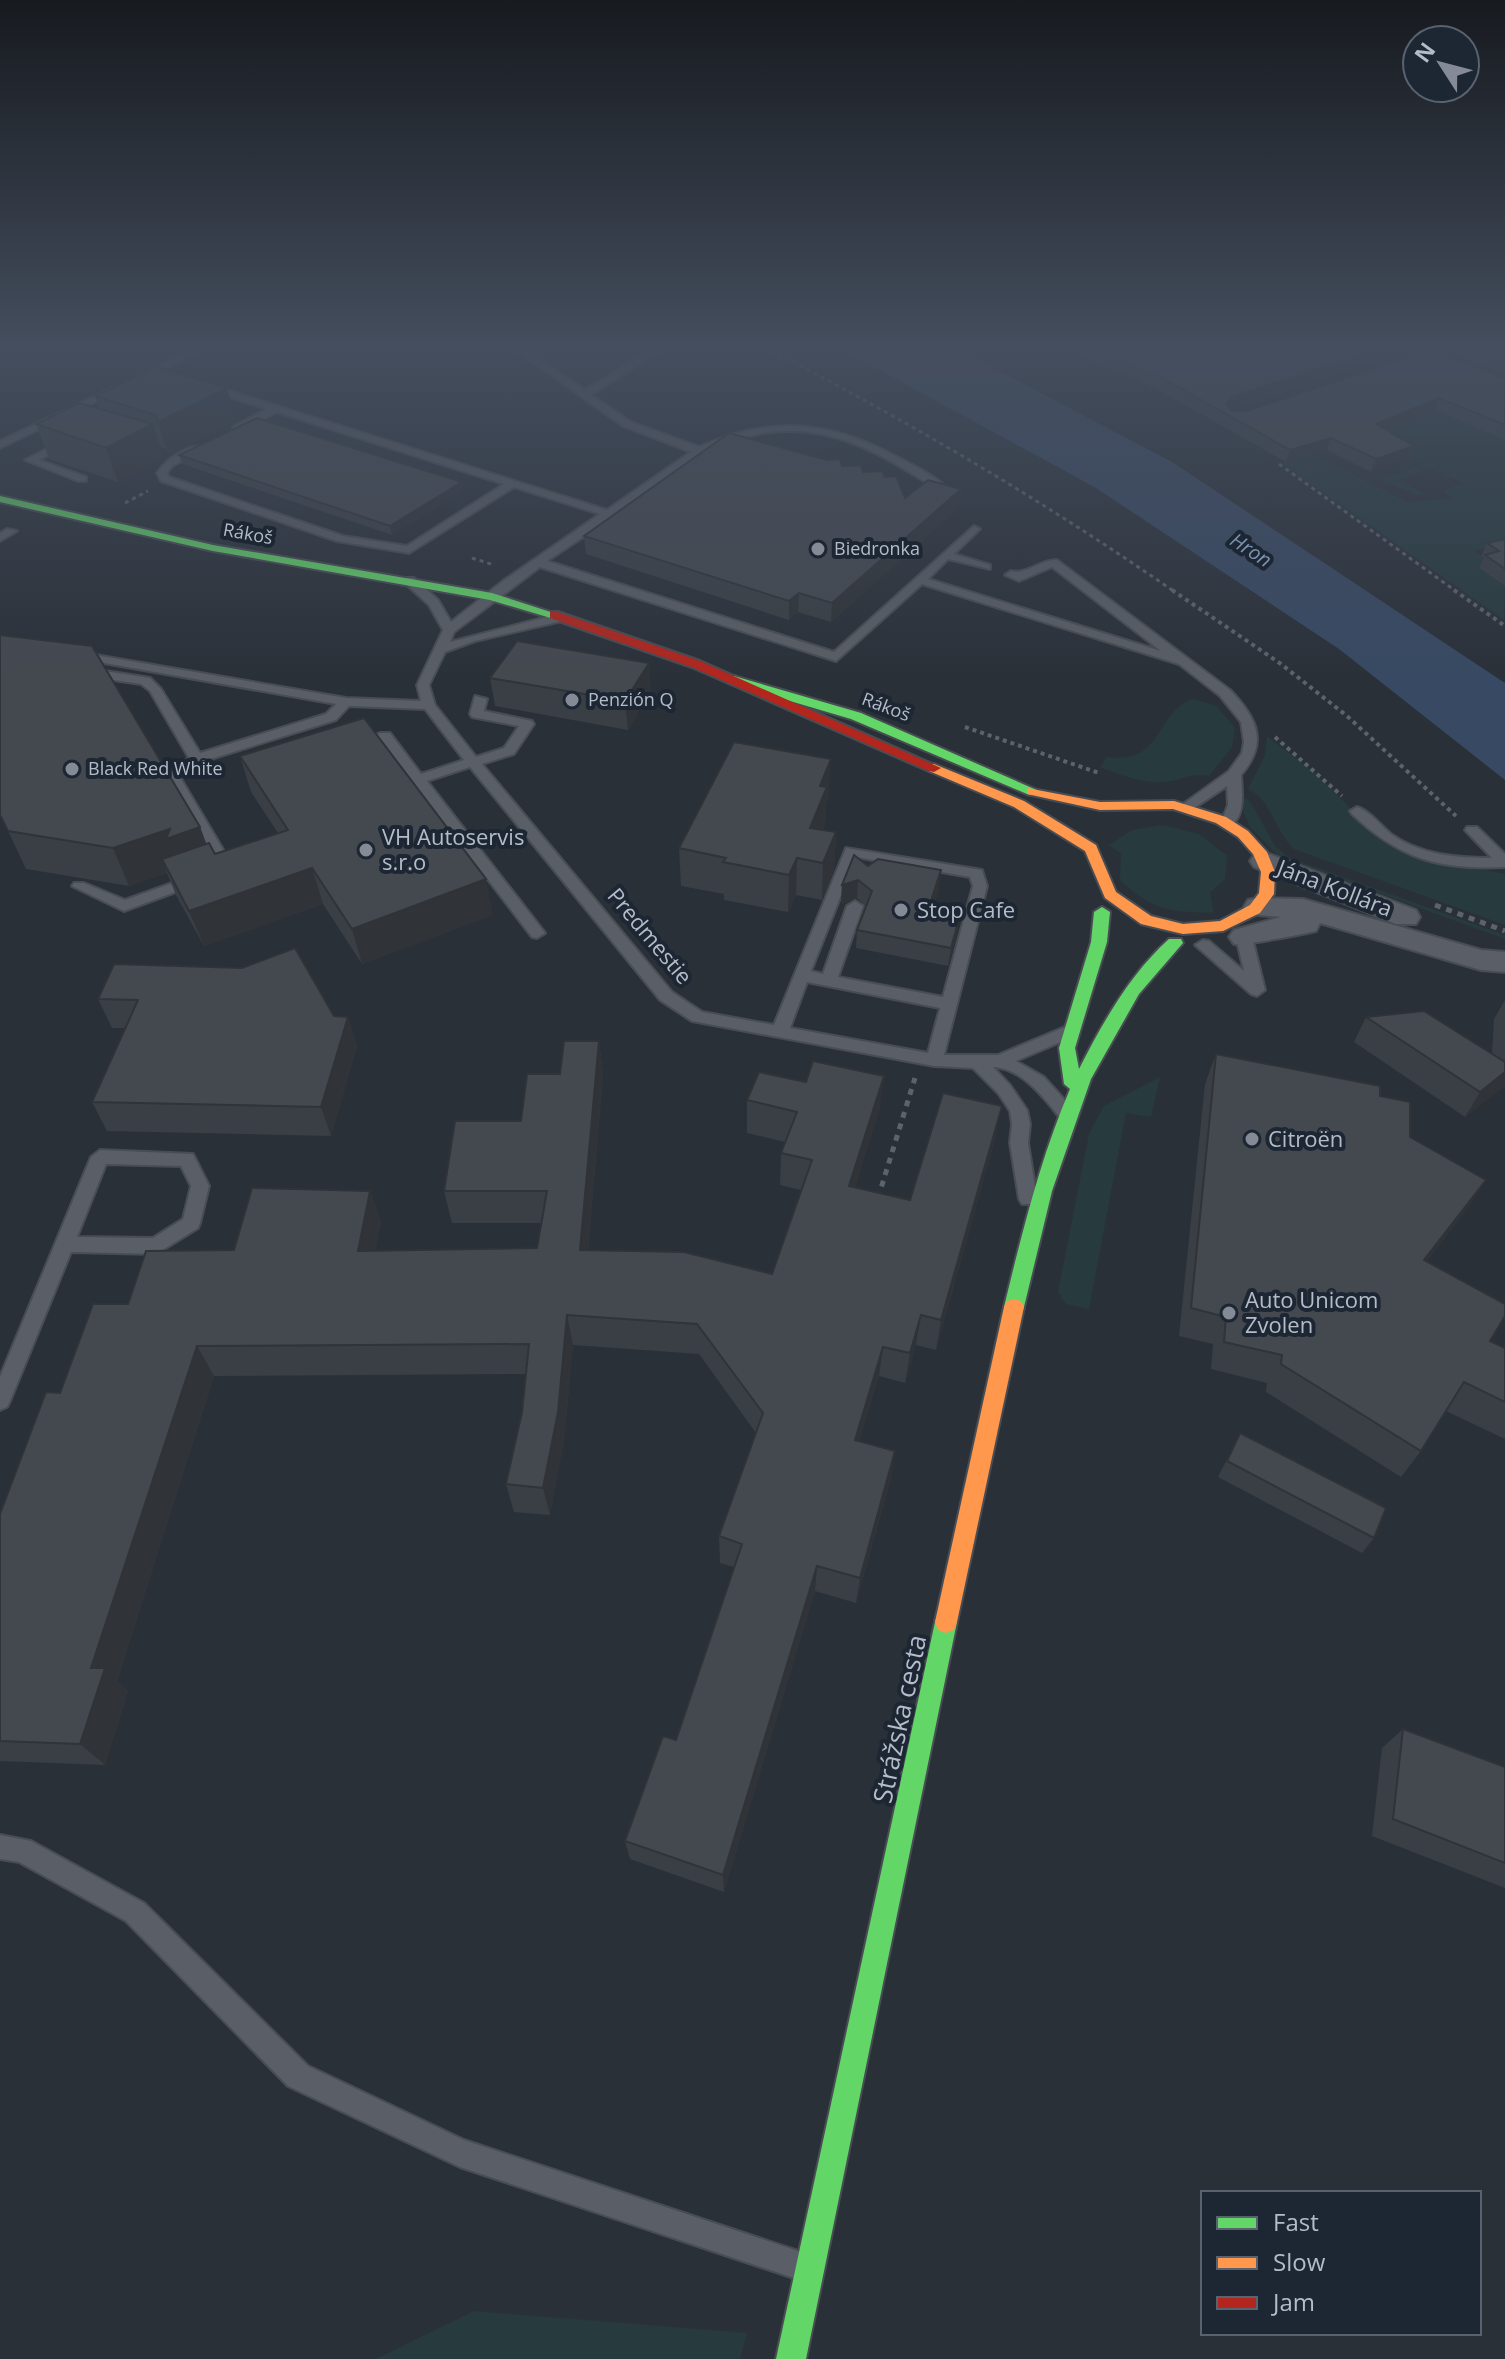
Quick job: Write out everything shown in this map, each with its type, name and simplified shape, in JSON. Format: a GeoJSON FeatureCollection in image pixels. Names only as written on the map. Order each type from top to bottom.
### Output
{"type":"FeatureCollection","features":[{"type":"Feature","properties":{"kind":"street","name":"Rákoš"},"geometry":{"type":"LineString","coordinates":[[0,499],[213,548],[492,597],[562,617],[734,680],[1019,804],[1080,858]]}},
{"type":"Feature","properties":{"kind":"street","name":"Rákoš"},"geometry":{"type":"LineString","coordinates":[[734,680],[774,690],[892,730],[1018,787],[1036,799],[1108,826],[1139,816],[1181,812]]}},
{"type":"Feature","properties":{"kind":"street","name":"Rákoš"},"geometry":{"type":"LineString","coordinates":[[1018,787],[1091,805],[1142,802],[1181,812]]}},
{"type":"Feature","properties":{"kind":"street"},"geometry":{"type":"LineString","coordinates":[[1080,858],[1099,859],[1101,880],[1118,904],[1173,935],[1203,945],[1246,922],[1268,888],[1266,869],[1254,844],[1228,823],[1181,812]]}},
{"type":"Feature","properties":{"kind":"street"},"geometry":{"type":"LineString","coordinates":[[1181,812],[1230,842],[1248,866],[1266,869]]}},
{"type":"Feature","properties":{"kind":"street"},"geometry":{"type":"LineString","coordinates":[[1080,858],[1108,826]]}},
{"type":"Feature","properties":{"kind":"street","name":"Jána Kollára"},"geometry":{"type":"LineString","coordinates":[[1266,869],[1366,909],[1415,909],[1505,951]]}},
{"type":"Feature","properties":{"kind":"street"},"geometry":{"type":"LineString","coordinates":[[1085,893],[1102,912],[1147,936],[1173,935],[1246,922]]}},
{"type":"Feature","properties":{"kind":"street"},"geometry":{"type":"LineString","coordinates":[[1229,901],[1229,911],[1246,922]]}},
{"type":"Feature","properties":{"kind":"street"},"geometry":{"type":"LineString","coordinates":[[1075,1095],[1067,1048],[1099,942],[1102,912]]}},
{"type":"Feature","properties":{"kind":"street","name":"Jána Kollára"},"geometry":{"type":"LineString","coordinates":[[1246,922],[1359,926],[1481,960],[1505,962]]}},
{"type":"Feature","properties":{"kind":"street","name":"Strážska cesta"},"geometry":{"type":"LineString","coordinates":[[1092,1053],[1173,935]]}},
{"type":"Feature","properties":{"kind":"street","name":"Strážska cesta"},"geometry":{"type":"LineString","coordinates":[[791,2359],[1032,1227],[1066,1113],[1092,1053],[1102,1004]]}},
{"type":"Feature","properties":{"kind":"lane"},"geometry":{"type":"LineString","coordinates":[[33,461],[82,479]]}},
{"type":"Feature","properties":{"kind":"lane"},"geometry":{"type":"LineString","coordinates":[[174,461],[162,473],[165,479],[341,539],[409,550],[514,482]]}},
{"type":"Feature","properties":{"kind":"lane"},"geometry":{"type":"LineString","coordinates":[[447,461],[610,514]]}},
{"type":"Feature","properties":{"kind":"lane"},"geometry":{"type":"LineString","coordinates":[[60,650],[346,702],[429,705],[423,685],[449,630],[685,461]]}},
{"type":"Feature","properties":{"kind":"lane"},"geometry":{"type":"LineString","coordinates":[[901,461],[941,487]]}},
{"type":"Feature","properties":{"kind":"lane"},"geometry":{"type":"LineString","coordinates":[[540,563],[836,657],[974,529]]}},
{"type":"Feature","properties":{"kind":"lane"},"geometry":{"type":"LineString","coordinates":[[0,538],[11,531]]}},
{"type":"Feature","properties":{"kind":"lane"},"geometry":{"type":"LineString","coordinates":[[946,555],[986,567]]}},
{"type":"Feature","properties":{"kind":"lane"},"geometry":{"type":"LineString","coordinates":[[1011,575],[1019,577],[1053,562],[1246,714],[1252,732],[1246,757],[1234,774],[1181,812]]}},
{"type":"Feature","properties":{"kind":"lane"},"geometry":{"type":"LineString","coordinates":[[920,580],[1182,661]]}},
{"type":"Feature","properties":{"kind":"lane"},"geometry":{"type":"LineString","coordinates":[[410,581],[440,610],[449,630]]}},
{"type":"Feature","properties":{"kind":"lane"},"geometry":{"type":"LineString","coordinates":[[437,651],[471,638],[562,617]]}},
{"type":"Feature","properties":{"kind":"lane"},"geometry":{"type":"LineString","coordinates":[[76,671],[145,681],[155,689],[196,759]]}},
{"type":"Feature","properties":{"kind":"lane"},"geometry":{"type":"LineString","coordinates":[[418,779],[509,751],[527,724],[477,714],[480,699]]}},
{"type":"Feature","properties":{"kind":"lane"},"geometry":{"type":"LineString","coordinates":[[79,886],[124,906],[227,868],[174,779],[175,773],[196,759],[331,717],[346,702]]}},
{"type":"Feature","properties":{"kind":"lane","name":"Predmestie"},"geometry":{"type":"LineString","coordinates":[[429,705],[666,996],[698,1017],[928,1059],[977,1062],[1000,1061],[1072,1030]]}},
{"type":"Feature","properties":{"kind":"lane"},"geometry":{"type":"LineString","coordinates":[[343,749],[385,736],[537,933]]}},
{"type":"Feature","properties":{"kind":"lane"},"geometry":{"type":"LineString","coordinates":[[1228,823],[1235,805],[1234,774]]}},
{"type":"Feature","properties":{"kind":"lane"},"geometry":{"type":"LineString","coordinates":[[1357,811],[1386,838],[1412,850],[1488,864],[1505,862]]}},
{"type":"Feature","properties":{"kind":"lane"},"geometry":{"type":"LineString","coordinates":[[1472,830],[1505,845]]}},
{"type":"Feature","properties":{"kind":"lane"},"geometry":{"type":"LineString","coordinates":[[1472,830],[1505,862]]}},
{"type":"Feature","properties":{"kind":"lane"},"geometry":{"type":"LineString","coordinates":[[780,1031],[851,851],[977,873],[980,886],[949,1004],[928,1059]]}},
{"type":"Feature","properties":{"kind":"lane"},"geometry":{"type":"LineString","coordinates":[[867,876],[874,854]]}},
{"type":"Feature","properties":{"kind":"lane"},"geometry":{"type":"LineString","coordinates":[[828,981],[855,906]]}},
{"type":"Feature","properties":{"kind":"lane"},"geometry":{"type":"LineString","coordinates":[[1203,945],[1257,990],[1246,922]]}},
{"type":"Feature","properties":{"kind":"lane"},"geometry":{"type":"LineString","coordinates":[[802,975],[949,1004]]}},
{"type":"Feature","properties":{"kind":"lane"},"geometry":{"type":"LineString","coordinates":[[1000,1061],[1030,1072],[1047,1087],[1066,1113]]}},
{"type":"Feature","properties":{"kind":"lane"},"geometry":{"type":"LineString","coordinates":[[977,1062],[1004,1089],[1018,1110],[1021,1124],[1019,1143],[1032,1227]]}},
{"type":"Feature","properties":{"kind":"lane"},"geometry":{"type":"LineString","coordinates":[[0,1401],[64,1244],[100,1157],[187,1159],[200,1186],[191,1223],[156,1246],[64,1244]]}},
{"type":"Feature","properties":{"kind":"lane"},"geometry":{"type":"LineString","coordinates":[[0,1847],[22,1850],[135,1912],[298,2076],[460,2153],[811,2269]]}},
{"type":"Feature","properties":{"kind":"path"},"geometry":{"type":"LineString","coordinates":[[970,461],[1074,524],[1243,638],[1347,716],[1472,830]]}},
{"type":"Feature","properties":{"kind":"path"},"geometry":{"type":"LineString","coordinates":[[1279,464],[1505,626]]}},
{"type":"Feature","properties":{"kind":"path"},"geometry":{"type":"LineString","coordinates":[[122,504],[148,491]]}},
{"type":"Feature","properties":{"kind":"path"},"geometry":{"type":"LineString","coordinates":[[472,558],[494,565]]}},
{"type":"Feature","properties":{"kind":"path"},"geometry":{"type":"LineString","coordinates":[[956,724],[1100,773]]}},
{"type":"Feature","properties":{"kind":"path"},"geometry":{"type":"LineString","coordinates":[[1252,732],[1284,742],[1357,811]]}},
{"type":"Feature","properties":{"kind":"path"},"geometry":{"type":"LineString","coordinates":[[1415,909],[1505,931]]}},
{"type":"Feature","properties":{"kind":"path"},"geometry":{"type":"LineString","coordinates":[[875,1208],[928,1059]]}},
{"type":"Feature","properties":{"kind":"green space"},"geometry":{"type":"Polygon","coordinates":[[[1324,461],[1408,502],[1453,498],[1443,491],[1462,483],[1431,468],[1399,480],[1426,494],[1419,496],[1381,480],[1421,464],[1415,461],[1505,461],[1505,542],[1474,551],[1493,564],[1480,569],[1505,586],[1504,620],[1282,463],[1324,461]]]}},
{"type":"Feature","properties":{"kind":"green space"},"geometry":{"type":"Polygon","coordinates":[[[1194,699],[1216,706],[1235,728],[1232,747],[1209,776],[1149,782],[1100,767],[1107,757],[1140,753],[1150,745],[1181,705],[1194,699]]]}},
{"type":"Feature","properties":{"kind":"green space"},"geometry":{"type":"Polygon","coordinates":[[[1267,736],[1316,774],[1387,844],[1410,854],[1505,874],[1505,925],[1294,849],[1263,801],[1248,789],[1265,755],[1267,736]]]}},
{"type":"Feature","properties":{"kind":"green space"},"geometry":{"type":"Polygon","coordinates":[[[1243,797],[1250,801],[1275,846],[1290,858],[1505,935],[1505,939],[1279,857],[1250,827],[1242,809],[1243,797]]]}},
{"type":"Feature","properties":{"kind":"green space"},"geometry":{"type":"Polygon","coordinates":[[[1163,825],[1199,834],[1227,856],[1225,879],[1210,893],[1214,913],[1163,908],[1142,898],[1120,880],[1121,854],[1109,845],[1132,830],[1163,825]]]}},
{"type":"Feature","properties":{"kind":"green space"},"geometry":{"type":"Polygon","coordinates":[[[1160,1077],[1151,1117],[1126,1113],[1089,1309],[1066,1304],[1058,1292],[1089,1134],[1104,1106],[1160,1077]]]}},
{"type":"Feature","properties":{"kind":"green space"},"geometry":{"type":"Polygon","coordinates":[[[474,2311],[747,2333],[740,2359],[376,2359],[474,2311]]]}},
{"type":"Feature","properties":{"kind":"water","name":"Hron"},"geometry":{"type":"Polygon","coordinates":[[[1047,461],[1170,461],[1505,683],[1505,780],[1339,649],[1096,488],[1047,461]]]}},
{"type":"Feature","properties":{"kind":"building"},"geometry":{"type":"Polygon","coordinates":[[[197,461],[395,461],[462,482],[390,526],[197,461]]]}},
{"type":"Feature","properties":{"kind":"building"},"geometry":{"type":"Polygon","coordinates":[[[689,461],[841,461],[842,466],[861,465],[863,472],[882,471],[885,477],[896,476],[905,498],[928,480],[961,489],[832,603],[799,593],[789,601],[584,536],[689,461]]]}},
{"type":"Feature","properties":{"kind":"building"},"geometry":{"type":"Polygon","coordinates":[[[1505,539],[1505,569],[1485,555],[1499,551],[1487,543],[1505,539]]]}},
{"type":"Feature","properties":{"kind":"building"},"geometry":{"type":"Polygon","coordinates":[[[0,635],[92,646],[200,827],[166,839],[170,829],[113,848],[8,831],[0,815],[0,635]]]}},
{"type":"Feature","properties":{"kind":"building"},"geometry":{"type":"Polygon","coordinates":[[[517,641],[649,663],[625,701],[490,678],[517,641]]]}},
{"type":"Feature","properties":{"kind":"building"},"geometry":{"type":"Polygon","coordinates":[[[364,718],[486,879],[352,929],[312,868],[189,911],[162,859],[209,843],[215,854],[288,830],[240,756],[364,718]]]}},
{"type":"Feature","properties":{"kind":"building"},"geometry":{"type":"Polygon","coordinates":[[[734,742],[831,759],[820,786],[827,787],[810,828],[836,832],[823,863],[797,858],[789,875],[723,862],[726,858],[679,848],[734,742]]]}},
{"type":"Feature","properties":{"kind":"building"},"geometry":{"type":"Polygon","coordinates":[[[854,855],[868,866],[878,859],[941,870],[927,913],[959,919],[951,948],[857,930],[872,891],[858,880],[842,885],[854,855]]]}},
{"type":"Feature","properties":{"kind":"building"},"geometry":{"type":"Polygon","coordinates":[[[295,948],[334,1016],[348,1017],[321,1107],[92,1102],[138,1000],[98,999],[114,964],[242,968],[295,948]]]}},
{"type":"Feature","properties":{"kind":"building"},"geometry":{"type":"Polygon","coordinates":[[[1424,1011],[1505,1062],[1505,1072],[1480,1092],[1366,1017],[1424,1011]]]}},
{"type":"Feature","properties":{"kind":"building"},"geometry":{"type":"Polygon","coordinates":[[[564,1041],[599,1041],[580,1250],[684,1252],[772,1274],[812,1160],[781,1153],[797,1112],[747,1100],[759,1072],[806,1082],[813,1061],[884,1076],[849,1186],[910,1200],[943,1093],[1002,1106],[941,1320],[921,1315],[910,1353],[883,1347],[855,1440],[895,1451],[860,1578],[817,1566],[723,1875],[625,1841],[663,1736],[676,1740],[742,1544],[719,1536],[763,1413],[697,1324],[567,1315],[558,1412],[543,1488],[506,1484],[522,1412],[529,1344],[197,1346],[91,1668],[105,1668],[80,1744],[0,1741],[0,1514],[46,1392],[60,1393],[93,1304],[128,1304],[146,1251],[234,1250],[252,1188],[370,1191],[358,1251],[537,1248],[547,1191],[444,1191],[455,1121],[521,1121],[527,1074],[560,1074],[564,1041]]]}},
{"type":"Feature","properties":{"kind":"building"},"geometry":{"type":"Polygon","coordinates":[[[1216,1054],[1380,1086],[1380,1096],[1410,1102],[1410,1137],[1486,1180],[1424,1260],[1505,1304],[1505,1316],[1490,1341],[1505,1348],[1505,1402],[1464,1382],[1421,1451],[1281,1364],[1282,1355],[1224,1342],[1226,1317],[1191,1308],[1216,1054]]]}},
{"type":"Feature","properties":{"kind":"building"},"geometry":{"type":"Polygon","coordinates":[[[1240,1433],[1386,1508],[1374,1538],[1227,1461],[1240,1433]]]}},
{"type":"Feature","properties":{"kind":"building"},"geometry":{"type":"Polygon","coordinates":[[[1403,1729],[1505,1767],[1505,1863],[1393,1819],[1403,1729]]]}},
{"type":"Feature","properties":{"kind":"traffic: fast"},"geometry":{"type":"LineString","coordinates":[[0,499],[213,548],[492,597],[554,615]]}},
{"type":"Feature","properties":{"kind":"traffic: fast"},"geometry":{"type":"LineString","coordinates":[[734,680],[856,716],[1032,791]]}},
{"type":"Feature","properties":{"kind":"traffic: fast"},"geometry":{"type":"LineString","coordinates":[[1073,1084],[1067,1048],[1099,942],[1102,912]]}},
{"type":"Feature","properties":{"kind":"traffic: fast"},"geometry":{"type":"LineString","coordinates":[[1014,1307],[1054,1153],[1082,1079],[1133,990],[1152,965],[1175,943]]}},
{"type":"Feature","properties":{"kind":"traffic: fast"},"geometry":{"type":"LineString","coordinates":[[791,2359],[946,1622]]}},
{"type":"Feature","properties":{"kind":"traffic: slow"},"geometry":{"type":"LineString","coordinates":[[934,768],[1019,804],[1091,848],[1110,895],[1146,920],[1183,929],[1223,926],[1255,909],[1266,894],[1268,872],[1260,852],[1243,834],[1221,820],[1174,805],[1100,806],[1032,791]]}},
{"type":"Feature","properties":{"kind":"traffic: slow"},"geometry":{"type":"LineString","coordinates":[[946,1622],[1014,1307]]}},
{"type":"Feature","properties":{"kind":"traffic: jam"},"geometry":{"type":"LineString","coordinates":[[554,615],[696,664],[934,768]]}},
{"type":"Feature","properties":{"kind":"place","name":"Biedronka"},"geometry":{"type":"Point","coordinates":[818,549]}},
{"type":"Feature","properties":{"kind":"place","name":"Penzión Q"},"geometry":{"type":"Point","coordinates":[572,700]}},
{"type":"Feature","properties":{"kind":"place","name":"Black Red White"},"geometry":{"type":"Point","coordinates":[72,769]}},
{"type":"Feature","properties":{"kind":"place","name":"VH Autoservis s.r.o"},"geometry":{"type":"Point","coordinates":[366,850]}},
{"type":"Feature","properties":{"kind":"place","name":"Stop Cafe"},"geometry":{"type":"Point","coordinates":[901,910]}},
{"type":"Feature","properties":{"kind":"place","name":"Citroën"},"geometry":{"type":"Point","coordinates":[1252,1139]}},
{"type":"Feature","properties":{"kind":"place","name":"Auto Unicom Zvolen"},"geometry":{"type":"Point","coordinates":[1229,1313]}}]}
